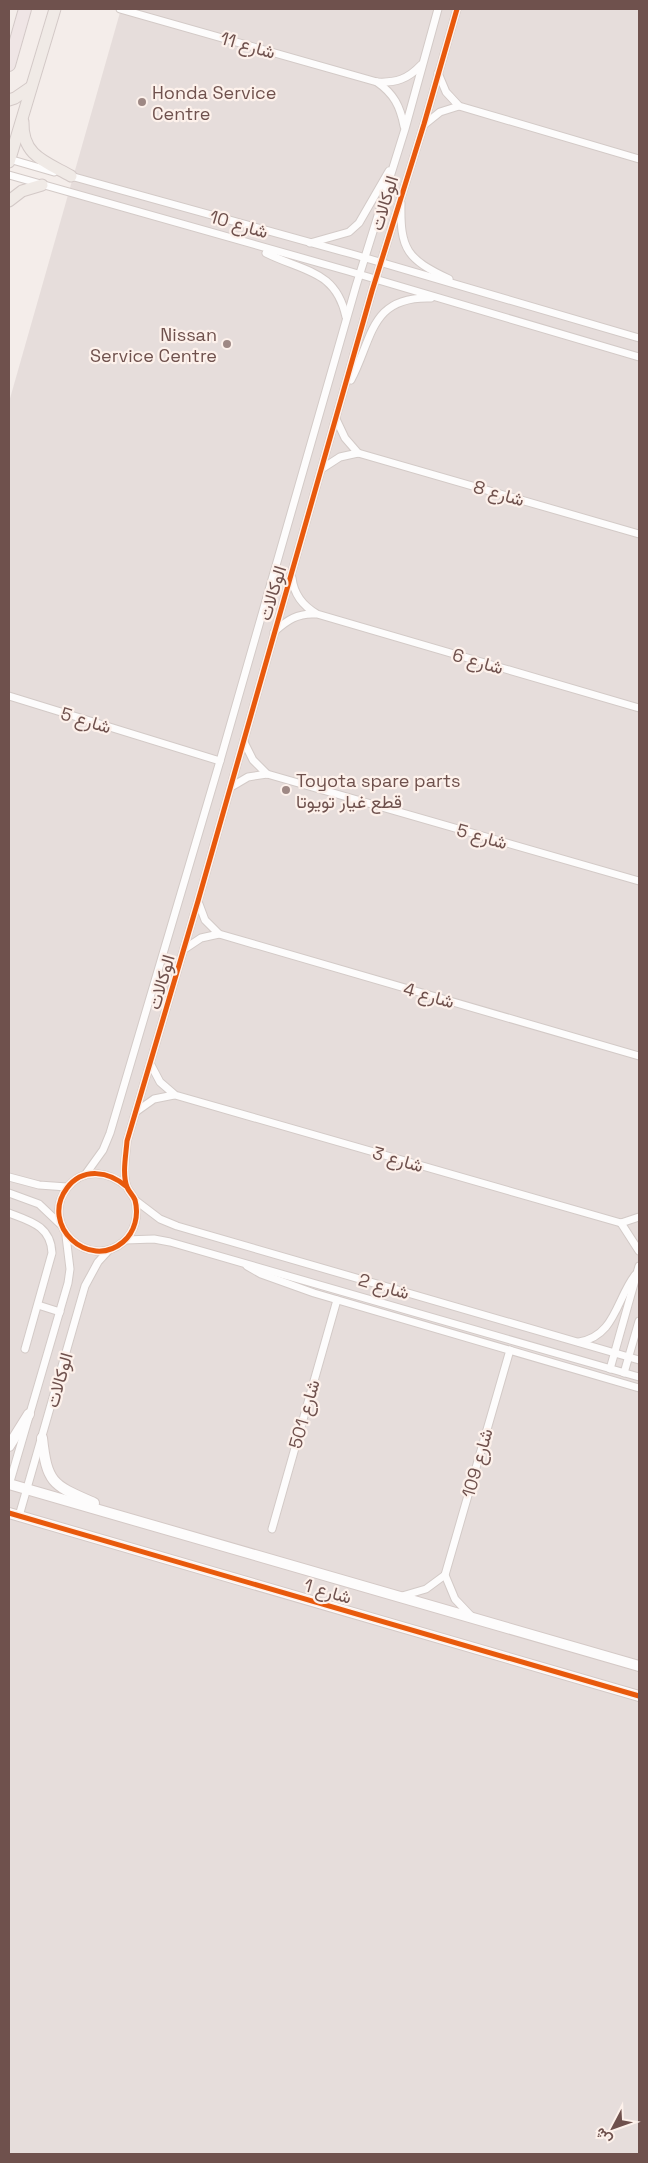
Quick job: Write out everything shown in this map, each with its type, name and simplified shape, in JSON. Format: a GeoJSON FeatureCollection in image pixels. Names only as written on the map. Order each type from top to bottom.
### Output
{"type":"FeatureCollection","features":[{"type":"Feature","properties":{"kind":"highway"},"geometry":{"type":"LineString","coordinates":[[9,65],[25,9]]}},
{"type":"Feature","properties":{"kind":"main road"},"geometry":{"type":"LineString","coordinates":[[9,160],[54,9]]}},
{"type":"Feature","properties":{"kind":"main road"},"geometry":{"type":"LineString","coordinates":[[9,100],[31,87]]}},
{"type":"Feature","properties":{"kind":"main road"},"geometry":{"type":"LineString","coordinates":[[23,111],[23,134],[28,147],[40,159],[71,176]]}},
{"type":"Feature","properties":{"kind":"main road"},"geometry":{"type":"LineString","coordinates":[[9,202],[22,191],[42,185]]}},
{"type":"Feature","properties":{"kind":"street","name":"شارع 11"},"geometry":{"type":"LineString","coordinates":[[120,9],[377,82],[390,83],[402,80],[414,73],[422,64]]}},
{"type":"Feature","properties":{"kind":"street","name":"الوكالات"},"geometry":{"type":"LineString","coordinates":[[85,1175],[103,1150],[110,1133],[220,761],[360,275],[405,129],[438,9]]}},
{"type":"Feature","properties":{"kind":"street","name":"الوكالات"},"geometry":{"type":"LineString","coordinates":[[127,1186],[125,1162],[127,1141],[185,948],[375,280],[424,124],[456,9]]}},
{"type":"Feature","properties":{"kind":"street"},"geometry":{"type":"LineString","coordinates":[[438,73],[446,92],[459,106],[639,159]]}},
{"type":"Feature","properties":{"kind":"street","name":"شارع 11"},"geometry":{"type":"LineString","coordinates":[[377,82],[390,91],[396,100],[402,113],[405,129]]}},
{"type":"Feature","properties":{"kind":"street"},"geometry":{"type":"LineString","coordinates":[[424,124],[440,112],[459,106]]}},
{"type":"Feature","properties":{"kind":"street","name":"شارع 10"},"geometry":{"type":"LineString","coordinates":[[9,160],[469,288],[639,338]]}},
{"type":"Feature","properties":{"kind":"street","name":"الوكالات"},"geometry":{"type":"LineString","coordinates":[[307,243],[348,232],[359,223],[393,164]]}},
{"type":"Feature","properties":{"kind":"street","name":"شارع 10"},"geometry":{"type":"LineString","coordinates":[[9,175],[639,357]]}},
{"type":"Feature","properties":{"kind":"street","name":"شارع 10"},"geometry":{"type":"LineString","coordinates":[[401,195],[400,226],[402,239],[408,251],[424,267],[469,288]]}},
{"type":"Feature","properties":{"kind":"street","name":"شارع 10"},"geometry":{"type":"LineString","coordinates":[[253,245],[331,284],[341,299],[347,320]]}},
{"type":"Feature","properties":{"kind":"street","name":"الوكالات"},"geometry":{"type":"LineString","coordinates":[[344,392],[358,367],[374,324],[387,308],[412,298],[441,299]]}},
{"type":"Feature","properties":{"kind":"street"},"geometry":{"type":"LineString","coordinates":[[322,468],[340,457],[358,452],[345,438],[336,419]]}},
{"type":"Feature","properties":{"kind":"street","name":"شارع 8"},"geometry":{"type":"LineString","coordinates":[[358,452],[639,534]]}},
{"type":"Feature","properties":{"kind":"street","name":"شارع 6"},"geometry":{"type":"LineString","coordinates":[[292,575],[296,594],[308,609],[317,614],[639,708]]}},
{"type":"Feature","properties":{"kind":"street","name":"شارع 6"},"geometry":{"type":"LineString","coordinates":[[274,632],[290,619],[299,615],[317,614]]}},
{"type":"Feature","properties":{"kind":"street","name":"شارع 5"},"geometry":{"type":"LineString","coordinates":[[9,696],[220,761]]}},
{"type":"Feature","properties":{"kind":"street"},"geometry":{"type":"LineString","coordinates":[[244,741],[253,760],[267,774]]}},
{"type":"Feature","properties":{"kind":"street","name":"شارع 5"},"geometry":{"type":"LineString","coordinates":[[231,787],[248,777],[267,774],[639,881]]}},
{"type":"Feature","properties":{"kind":"street"},"geometry":{"type":"LineString","coordinates":[[198,901],[205,920],[219,934]]}},
{"type":"Feature","properties":{"kind":"street"},"geometry":{"type":"LineString","coordinates":[[185,948],[201,938],[219,934]]}},
{"type":"Feature","properties":{"kind":"street","name":"شارع 4"},"geometry":{"type":"LineString","coordinates":[[219,934],[639,1056]]}},
{"type":"Feature","properties":{"kind":"street","name":"شارع 3"},"geometry":{"type":"LineString","coordinates":[[150,1065],[160,1082],[174,1094],[620,1223]]}},
{"type":"Feature","properties":{"kind":"street"},"geometry":{"type":"LineString","coordinates":[[137,1111],[154,1098],[174,1094]]}},
{"type":"Feature","properties":{"kind":"street"},"geometry":{"type":"LineString","coordinates":[[9,1193],[39,1204],[60,1224],[66,1235],[75,1244],[85,1249],[97,1251],[109,1250],[125,1240],[136,1222],[135,1200],[127,1186],[108,1174],[96,1173],[85,1175],[68,1187],[59,1205],[60,1224]]}},
{"type":"Feature","properties":{"kind":"street"},"geometry":{"type":"LineString","coordinates":[[9,1177],[39,1185],[68,1187]]}},
{"type":"Feature","properties":{"kind":"street","name":"شارع 2"},"geometry":{"type":"LineString","coordinates":[[135,1200],[160,1219],[177,1226],[639,1360]]}},
{"type":"Feature","properties":{"kind":"street"},"geometry":{"type":"LineString","coordinates":[[9,1213],[38,1224],[52,1244],[52,1253],[25,1349]]}},
{"type":"Feature","properties":{"kind":"street"},"geometry":{"type":"LineString","coordinates":[[639,1217],[620,1223],[639,1251]]}},
{"type":"Feature","properties":{"kind":"street","name":"الوكالات"},"geometry":{"type":"LineString","coordinates":[[9,1484],[60,1312],[70,1269],[66,1235]]}},
{"type":"Feature","properties":{"kind":"street","name":"شارع 2"},"geometry":{"type":"LineString","coordinates":[[125,1240],[154,1239],[231,1258],[639,1377]]}},
{"type":"Feature","properties":{"kind":"street","name":"الوكالات"},"geometry":{"type":"LineString","coordinates":[[20,1516],[86,1286],[98,1262],[109,1250]]}},
{"type":"Feature","properties":{"kind":"street","name":"شارع 2"},"geometry":{"type":"LineString","coordinates":[[231,1258],[261,1274],[337,1300],[639,1388]]}},
{"type":"Feature","properties":{"kind":"street"},"geometry":{"type":"LineString","coordinates":[[578,1342],[592,1339],[605,1330],[614,1318],[629,1283],[639,1268]]}},
{"type":"Feature","properties":{"kind":"street"},"geometry":{"type":"LineString","coordinates":[[610,1369],[639,1268]]}},
{"type":"Feature","properties":{"kind":"street","name":"شارع 501"},"geometry":{"type":"LineString","coordinates":[[272,1529],[337,1300]]}},
{"type":"Feature","properties":{"kind":"street"},"geometry":{"type":"LineString","coordinates":[[38,1305],[60,1312]]}},
{"type":"Feature","properties":{"kind":"street"},"geometry":{"type":"LineString","coordinates":[[624,1373],[639,1321]]}},
{"type":"Feature","properties":{"kind":"street","name":"شارع 109"},"geometry":{"type":"LineString","coordinates":[[445,1575],[510,1350]]}},
{"type":"Feature","properties":{"kind":"street"},"geometry":{"type":"LineString","coordinates":[[9,1446],[29,1414]]}},
{"type":"Feature","properties":{"kind":"street"},"geometry":{"type":"LineString","coordinates":[[42,1438],[46,1467],[54,1482],[66,1490],[126,1518]]}},
{"type":"Feature","properties":{"kind":"street","name":"شارع 1"},"geometry":{"type":"LineString","coordinates":[[9,1484],[639,1666]]}},
{"type":"Feature","properties":{"kind":"street","name":"شارع 1"},"geometry":{"type":"LineString","coordinates":[[9,1513],[639,1696]]}},
{"type":"Feature","properties":{"kind":"street"},"geometry":{"type":"LineString","coordinates":[[402,1596],[426,1589],[445,1575],[455,1599],[474,1618]]}},
{"type":"Feature","properties":{"kind":"shaded area"},"geometry":{"type":"Polygon","coordinates":[[[121,9],[639,9],[639,2154],[9,2154],[9,402],[121,9]]]}},
{"type":"Feature","properties":{"kind":"cycle path"},"geometry":{"type":"LineString","coordinates":[[127,1187],[112,1177],[96,1174],[88,1174],[73,1181],[60,1202],[59,1216],[63,1229],[72,1240],[83,1247],[96,1251],[110,1250],[127,1238],[135,1223],[135,1200],[127,1187],[125,1176],[127,1141],[198,901],[372,291],[424,124],[457,9]]}},
{"type":"Feature","properties":{"kind":"cycle path"},"geometry":{"type":"LineString","coordinates":[[9,1513],[639,1696]]}},
{"type":"Feature","properties":{"kind":"place","name":"Honda Service Centre"},"geometry":{"type":"Point","coordinates":[142,102]}},
{"type":"Feature","properties":{"kind":"place","name":"Nissan Service Centre"},"geometry":{"type":"Point","coordinates":[227,344]}},
{"type":"Feature","properties":{"kind":"place","name":"Toyota spare parts قطع غيار تويوتا"},"geometry":{"type":"Point","coordinates":[286,790]}}]}
